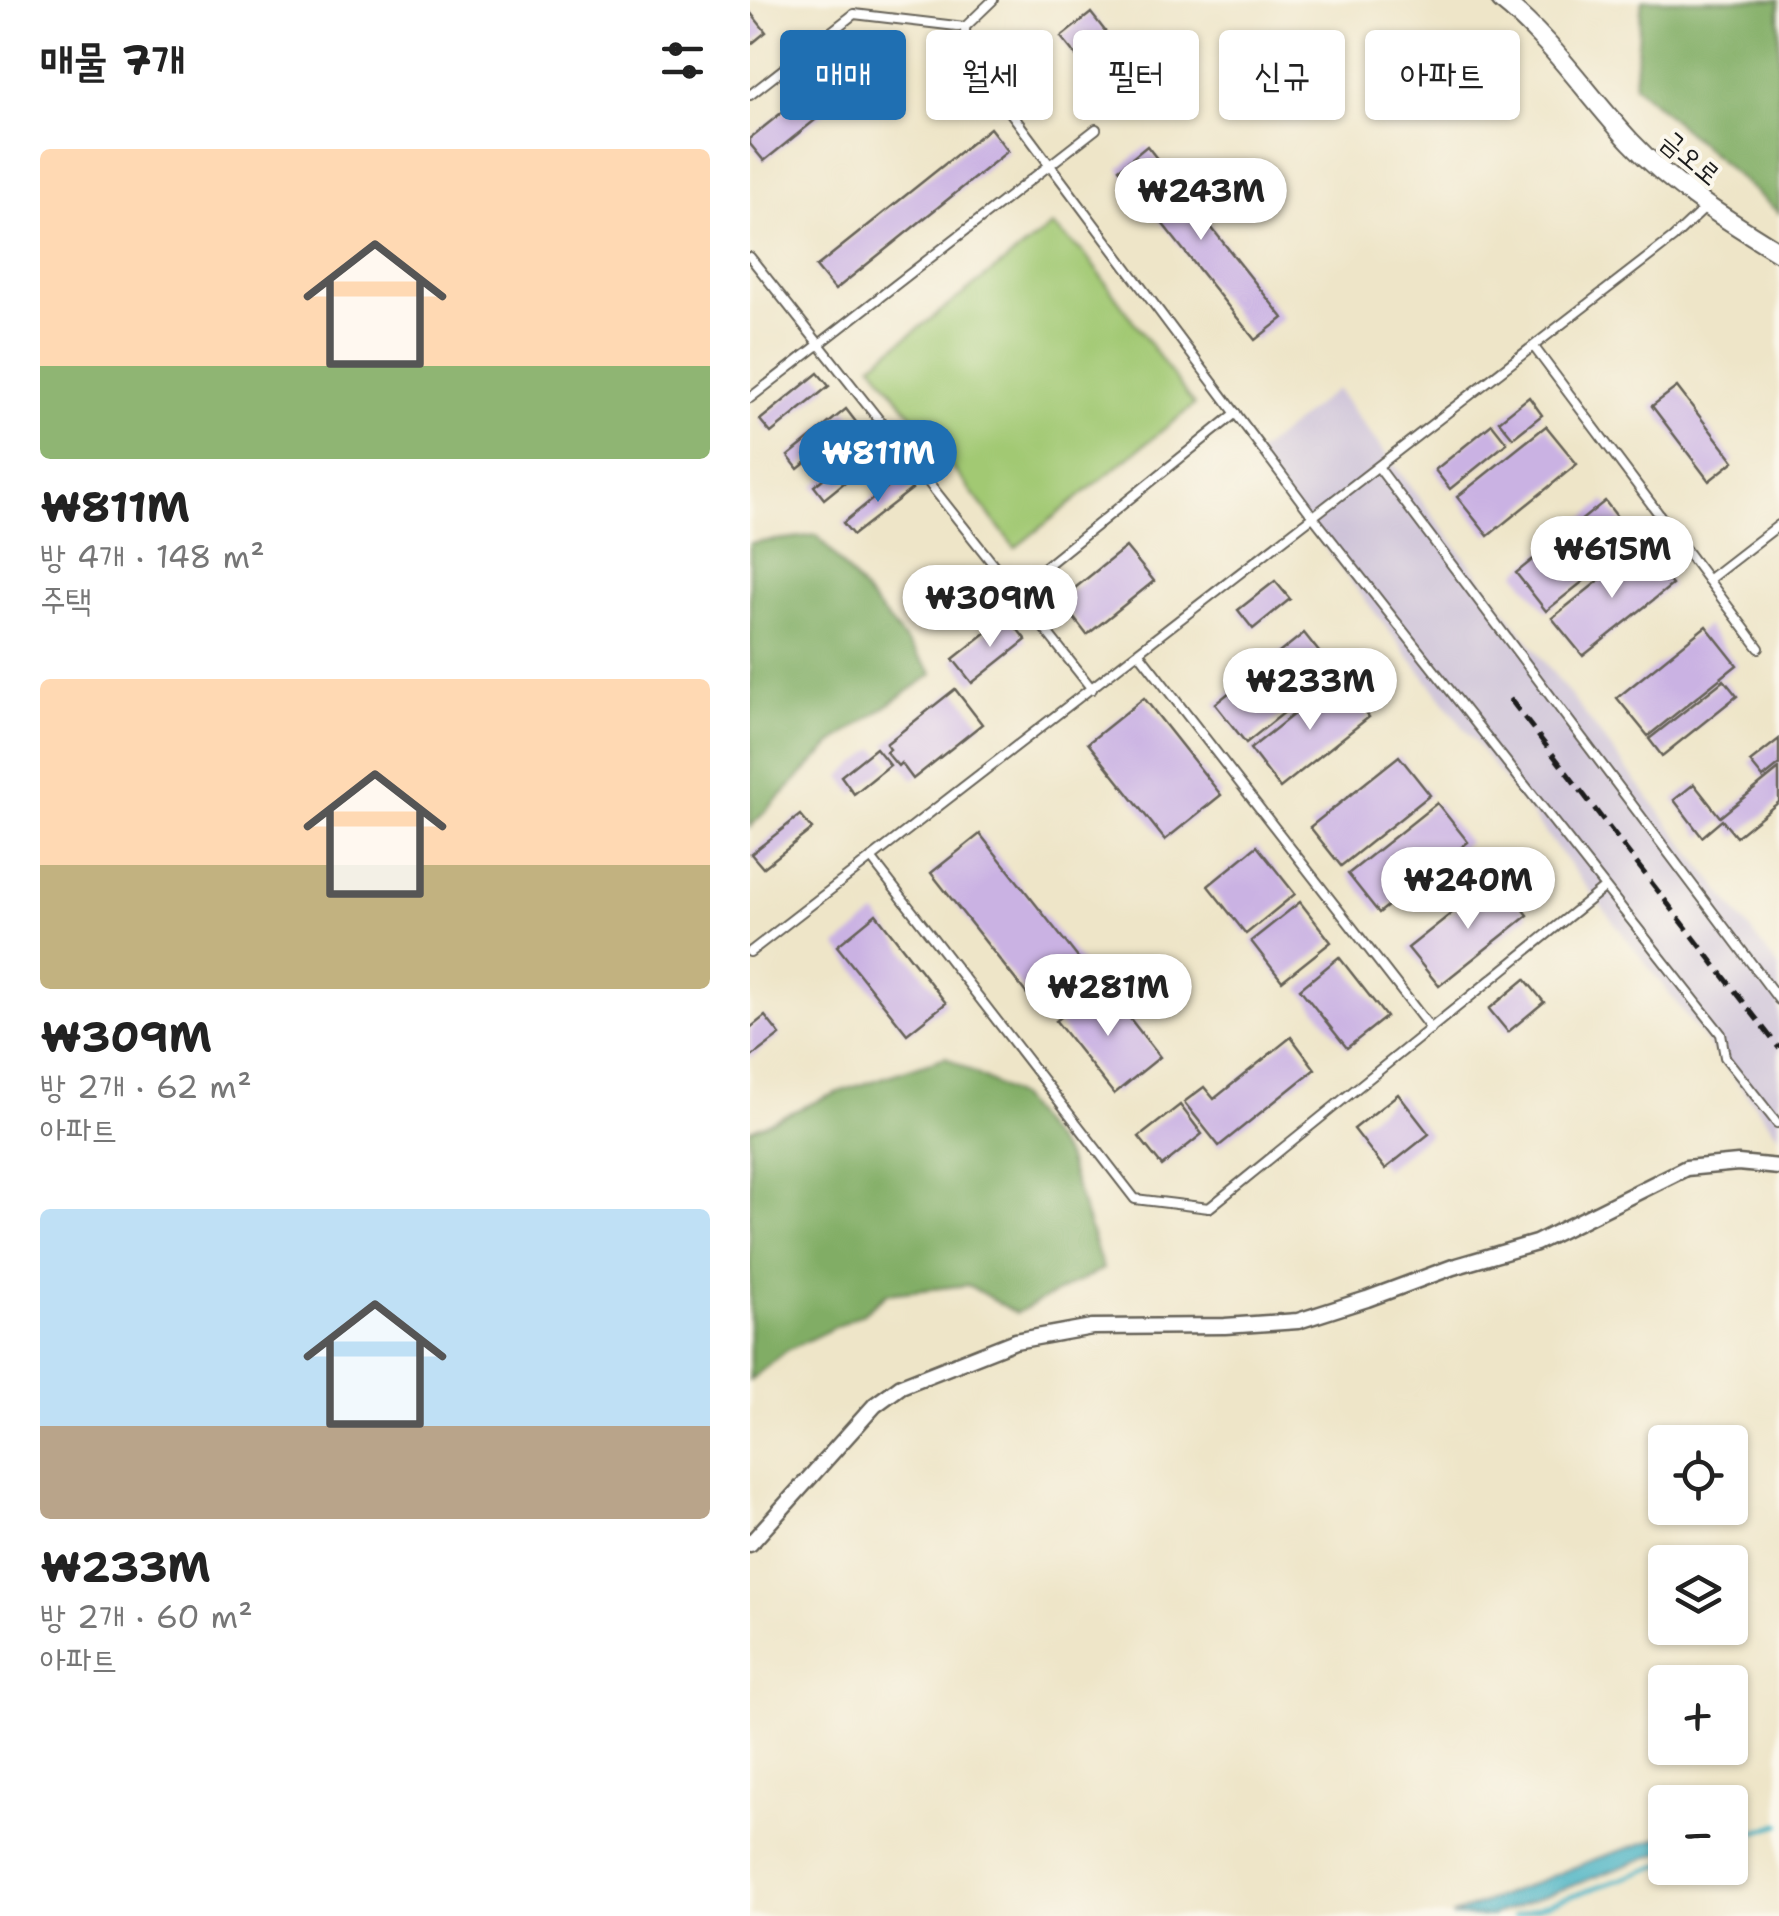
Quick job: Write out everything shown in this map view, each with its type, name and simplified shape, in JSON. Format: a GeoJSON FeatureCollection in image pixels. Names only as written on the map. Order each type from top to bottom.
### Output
{"type":"FeatureCollection","features":[{"type":"Feature","properties":{"kind":"street","name":"금오로"},"geometry":{"type":"LineString","coordinates":[[1501,0],[1527,20],[1634,145],[1706,207],[1779,252]]}},
{"type":"Feature","properties":{"kind":"street"},"geometry":{"type":"LineString","coordinates":[[750,1544],[875,1405],[900,1386],[1015,1341],[1092,1327],[1298,1321],[1367,1300],[1469,1261],[1536,1243],[1686,1168],[1738,1163],[1779,1167]]}},
{"type":"Feature","properties":{"kind":"lane"},"geometry":{"type":"LineString","coordinates":[[750,94],[854,14],[964,27],[993,0]]}},
{"type":"Feature","properties":{"kind":"lane"},"geometry":{"type":"LineString","coordinates":[[964,27],[966,53],[1314,518],[1721,1034],[1725,1057],[1777,1123]]}},
{"type":"Feature","properties":{"kind":"lane"},"geometry":{"type":"LineString","coordinates":[[750,398],[1096,129]]}},
{"type":"Feature","properties":{"kind":"lane"},"geometry":{"type":"LineString","coordinates":[[750,952],[1379,468],[1673,238],[1706,207]]}},
{"type":"Feature","properties":{"kind":"lane"},"geometry":{"type":"LineString","coordinates":[[750,257],[1092,689]]}},
{"type":"Feature","properties":{"kind":"lane"},"geometry":{"type":"LineString","coordinates":[[1534,347],[1758,648]]}},
{"type":"Feature","properties":{"kind":"lane"},"geometry":{"type":"LineString","coordinates":[[1014,592],[1236,412]]}},
{"type":"Feature","properties":{"kind":"lane"},"geometry":{"type":"LineString","coordinates":[[1379,468],[1779,1000]]}},
{"type":"Feature","properties":{"kind":"lane"},"geometry":{"type":"LineString","coordinates":[[1708,580],[1779,525]]}},
{"type":"Feature","properties":{"kind":"lane"},"geometry":{"type":"LineString","coordinates":[[1138,653],[1430,1029]]}},
{"type":"Feature","properties":{"kind":"lane"},"geometry":{"type":"LineString","coordinates":[[872,858],[1135,1200],[1209,1208],[1604,888]]}},
{"type":"Feature","properties":{"kind":"shaded area"},"geometry":{"type":"Polygon","coordinates":[[[1336,389],[1779,968],[1779,1136],[1254,456],[1336,389]]]}},
{"type":"Feature","properties":{"kind":"green space"},"geometry":{"type":"Polygon","coordinates":[[[1642,0],[1779,0],[1779,213],[1634,85],[1642,0]]]}},
{"type":"Feature","properties":{"kind":"green space"},"geometry":{"type":"Polygon","coordinates":[[[1052,226],[1085,254],[1194,405],[1015,548],[872,364],[1052,226]]]}},
{"type":"Feature","properties":{"kind":"green space"},"geometry":{"type":"Polygon","coordinates":[[[817,535],[933,674],[834,742],[750,827],[750,543],[817,535]]]}},
{"type":"Feature","properties":{"kind":"green space"},"geometry":{"type":"Polygon","coordinates":[[[946,1057],[1018,1097],[1066,1157],[1103,1269],[1016,1313],[968,1285],[886,1294],[862,1314],[786,1351],[750,1380],[750,1130],[836,1093],[946,1057]]]}},
{"type":"Feature","properties":{"kind":"water"},"geometry":{"type":"Polygon","coordinates":[[[1648,1842],[1648,1857],[1491,1916],[1451,1916],[1648,1842]]]}},
{"type":"Feature","properties":{"kind":"building"},"geometry":{"type":"Polygon","coordinates":[[[750,12],[766,32],[750,45],[750,12]]]}},
{"type":"Feature","properties":{"kind":"building"},"geometry":{"type":"Polygon","coordinates":[[[1091,13],[1104,30],[1073,30],[1073,52],[1061,37],[1091,13]]]}},
{"type":"Feature","properties":{"kind":"building"},"geometry":{"type":"Polygon","coordinates":[[[780,114],[780,120],[815,120],[764,161],[750,144],[750,138],[780,114]]]}},
{"type":"Feature","properties":{"kind":"building"},"geometry":{"type":"Polygon","coordinates":[[[990,128],[1008,151],[835,290],[816,267],[990,128]]]}},
{"type":"Feature","properties":{"kind":"building"},"geometry":{"type":"Polygon","coordinates":[[[1147,146],[1283,318],[1255,340],[1119,169],[1147,146]]]}},
{"type":"Feature","properties":{"kind":"building"},"geometry":{"type":"Polygon","coordinates":[[[818,373],[829,386],[771,433],[760,420],[818,373]]]}},
{"type":"Feature","properties":{"kind":"building"},"geometry":{"type":"Polygon","coordinates":[[[1677,387],[1734,461],[1709,481],[1652,406],[1677,387]]]}},
{"type":"Feature","properties":{"kind":"building"},"geometry":{"type":"Polygon","coordinates":[[[1529,397],[1542,415],[1513,438],[1499,421],[1529,397]]]}},
{"type":"Feature","properties":{"kind":"building"},"geometry":{"type":"Polygon","coordinates":[[[846,409],[856,422],[798,469],[788,456],[846,409]]]}},
{"type":"Feature","properties":{"kind":"building"},"geometry":{"type":"Polygon","coordinates":[[[1492,424],[1507,443],[1450,489],[1435,470],[1492,424]]]}},
{"type":"Feature","properties":{"kind":"building"},"geometry":{"type":"Polygon","coordinates":[[[1546,426],[1577,464],[1488,536],[1457,497],[1546,426]]]}},
{"type":"Feature","properties":{"kind":"building"},"geometry":{"type":"Polygon","coordinates":[[[872,440],[882,452],[824,499],[814,486],[872,440]]]}},
{"type":"Feature","properties":{"kind":"building"},"geometry":{"type":"Polygon","coordinates":[[[901,476],[912,489],[853,535],[843,523],[901,476]]]}},
{"type":"Feature","properties":{"kind":"building"},"geometry":{"type":"Polygon","coordinates":[[[1605,501],[1635,540],[1546,611],[1516,573],[1605,501]]]}},
{"type":"Feature","properties":{"kind":"building"},"geometry":{"type":"Polygon","coordinates":[[[1126,547],[1154,581],[1087,635],[1060,600],[1126,547]]]}},
{"type":"Feature","properties":{"kind":"building"},"geometry":{"type":"Polygon","coordinates":[[[1641,547],[1672,585],[1583,656],[1552,618],[1641,547]]]}},
{"type":"Feature","properties":{"kind":"building"},"geometry":{"type":"Polygon","coordinates":[[[1275,581],[1290,599],[1253,629],[1238,610],[1275,581]]]}},
{"type":"Feature","properties":{"kind":"building"},"geometry":{"type":"Polygon","coordinates":[[[1007,616],[1026,640],[972,683],[953,659],[1007,616]]]}},
{"type":"Feature","properties":{"kind":"building"},"geometry":{"type":"Polygon","coordinates":[[[1706,626],[1737,665],[1648,736],[1617,698],[1706,626]]]}},
{"type":"Feature","properties":{"kind":"building"},"geometry":{"type":"Polygon","coordinates":[[[1304,633],[1335,672],[1246,743],[1215,704],[1304,633]]]}},
{"type":"Feature","properties":{"kind":"building"},"geometry":{"type":"Polygon","coordinates":[[[1339,678],[1369,717],[1280,788],[1250,749],[1339,678]]]}},
{"type":"Feature","properties":{"kind":"building"},"geometry":{"type":"Polygon","coordinates":[[[1724,680],[1737,696],[1662,756],[1649,739],[1724,680]]]}},
{"type":"Feature","properties":{"kind":"building"},"geometry":{"type":"Polygon","coordinates":[[[955,689],[982,724],[913,779],[886,752],[890,749],[886,744],[955,689]]]}},
{"type":"Feature","properties":{"kind":"building"},"geometry":{"type":"Polygon","coordinates":[[[1144,698],[1221,795],[1165,840],[1088,743],[1144,698]]]}},
{"type":"Feature","properties":{"kind":"building"},"geometry":{"type":"Polygon","coordinates":[[[1779,739],[1779,765],[1763,778],[1750,762],[1779,739]]]}},
{"type":"Feature","properties":{"kind":"building"},"geometry":{"type":"Polygon","coordinates":[[[876,748],[890,765],[854,794],[841,776],[876,748]]]}},
{"type":"Feature","properties":{"kind":"building"},"geometry":{"type":"Polygon","coordinates":[[[1399,756],[1430,795],[1341,866],[1310,827],[1399,756]]]}},
{"type":"Feature","properties":{"kind":"building"},"geometry":{"type":"Polygon","coordinates":[[[1779,769],[1779,802],[1736,837],[1722,820],[1702,837],[1674,800],[1694,784],[1720,817],[1779,769]]]}},
{"type":"Feature","properties":{"kind":"building"},"geometry":{"type":"Polygon","coordinates":[[[1437,803],[1468,842],[1379,913],[1348,874],[1437,803]]]}},
{"type":"Feature","properties":{"kind":"building"},"geometry":{"type":"Polygon","coordinates":[[[800,815],[812,829],[763,868],[751,854],[800,815]]]}},
{"type":"Feature","properties":{"kind":"building"},"geometry":{"type":"Polygon","coordinates":[[[980,834],[1086,968],[1037,1007],[931,873],[980,834]]]}},
{"type":"Feature","properties":{"kind":"building"},"geometry":{"type":"Polygon","coordinates":[[[1257,846],[1295,894],[1246,934],[1208,886],[1257,846]]]}},
{"type":"Feature","properties":{"kind":"building"},"geometry":{"type":"Polygon","coordinates":[[[1497,877],[1528,915],[1439,986],[1408,948],[1497,877]]]}},
{"type":"Feature","properties":{"kind":"building"},"geometry":{"type":"Polygon","coordinates":[[[1300,902],[1331,942],[1282,981],[1251,941],[1300,902]]]}},
{"type":"Feature","properties":{"kind":"building"},"geometry":{"type":"Polygon","coordinates":[[[876,914],[946,1003],[907,1034],[837,946],[876,914]]]}},
{"type":"Feature","properties":{"kind":"building"},"geometry":{"type":"Polygon","coordinates":[[[1339,957],[1386,1017],[1347,1048],[1300,989],[1339,957]]]}},
{"type":"Feature","properties":{"kind":"building"},"geometry":{"type":"Polygon","coordinates":[[[1525,979],[1544,1002],[1508,1032],[1489,1009],[1525,979]]]}},
{"type":"Feature","properties":{"kind":"building"},"geometry":{"type":"Polygon","coordinates":[[[1103,984],[1160,1057],[1114,1094],[1056,1021],[1103,984]]]}},
{"type":"Feature","properties":{"kind":"building"},"geometry":{"type":"Polygon","coordinates":[[[765,1016],[780,1035],[750,1058],[750,1028],[765,1016]]]}},
{"type":"Feature","properties":{"kind":"building"},"geometry":{"type":"Polygon","coordinates":[[[1291,1037],[1315,1069],[1219,1146],[1184,1102],[1204,1087],[1214,1099],[1291,1037]]]}},
{"type":"Feature","properties":{"kind":"building"},"geometry":{"type":"Polygon","coordinates":[[[1398,1094],[1429,1134],[1385,1169],[1354,1129],[1398,1094]]]}},
{"type":"Feature","properties":{"kind":"building"},"geometry":{"type":"Polygon","coordinates":[[[1180,1105],[1202,1134],[1162,1166],[1139,1137],[1180,1105]]]}},
{"type":"Feature","properties":{"kind":"waterway"},"geometry":{"type":"LineString","coordinates":[[1748,1835],[1779,1824]]}},
{"type":"Feature","properties":{"kind":"waterway"},"geometry":{"type":"LineString","coordinates":[[1514,1916],[1648,1870]]}},
{"type":"Feature","properties":{"kind":"railway"},"geometry":{"type":"LineString","coordinates":[[1510,699],[1779,1048]]}}]}
